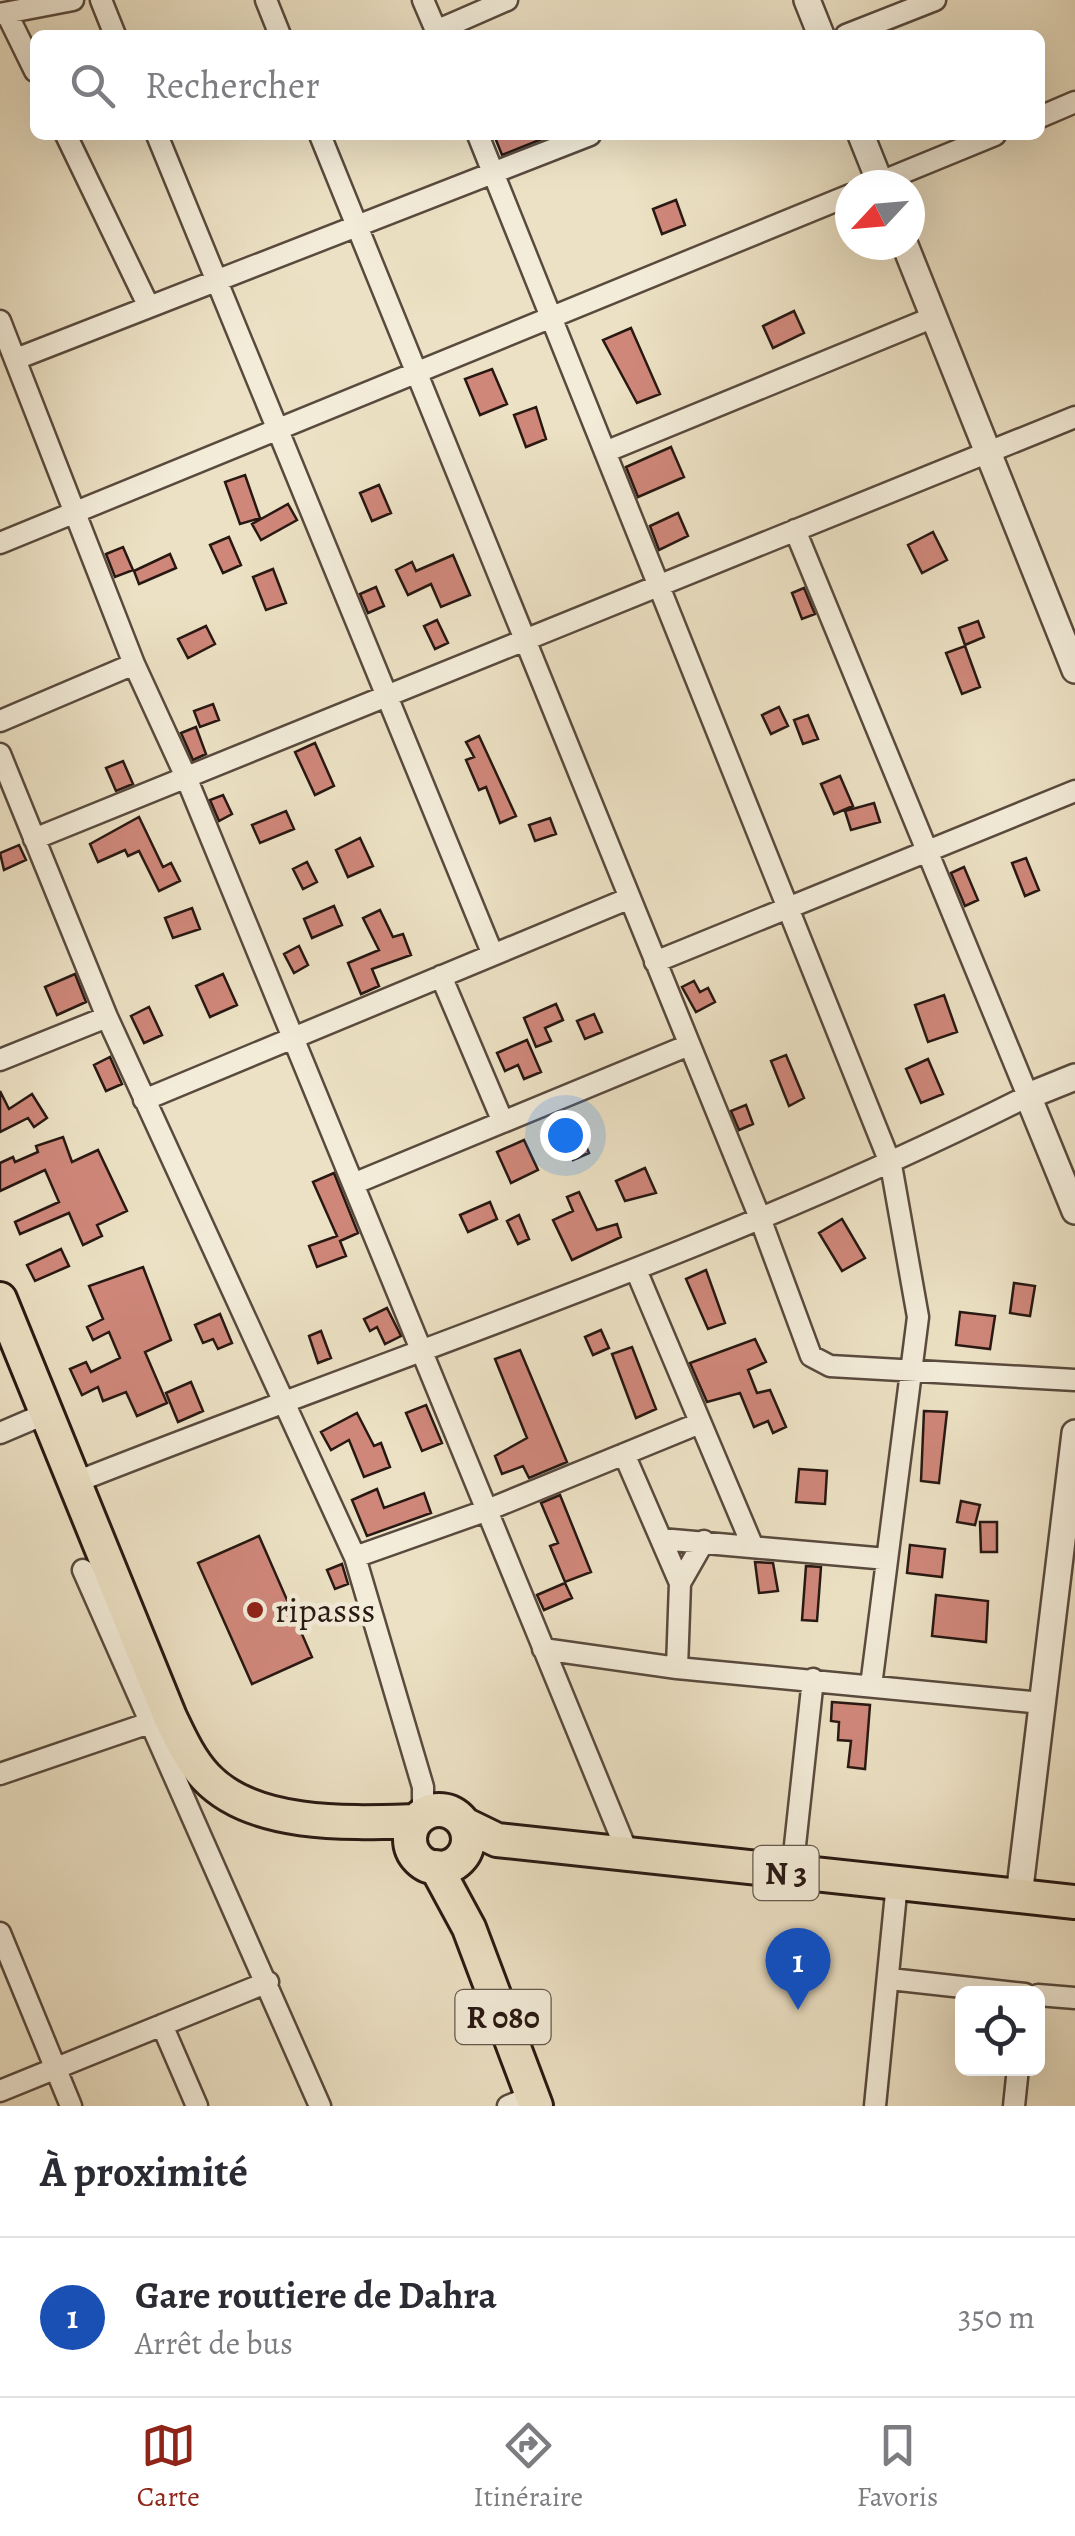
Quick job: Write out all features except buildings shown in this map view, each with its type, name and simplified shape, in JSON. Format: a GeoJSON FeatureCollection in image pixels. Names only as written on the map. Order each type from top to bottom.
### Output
{"type":"FeatureCollection","features":[{"type":"Feature","properties":{"kind":"main road","name":"N 3"},"geometry":{"type":"LineString","coordinates":[[4,1321],[76,1482],[159,1720],[228,1794],[287,1814],[1075,1902]]}},
{"type":"Feature","properties":{"kind":"main road","name":"R 080"},"geometry":{"type":"LineString","coordinates":[[438,1831],[526,2103]]}},
{"type":"Feature","properties":{"kind":"street"},"geometry":{"type":"LineString","coordinates":[[30,62],[4,14],[73,0]]}},
{"type":"Feature","properties":{"kind":"street"},"geometry":{"type":"LineString","coordinates":[[101,0],[114,30]]}},
{"type":"Feature","properties":{"kind":"street"},"geometry":{"type":"LineString","coordinates":[[266,0],[278,30]]}},
{"type":"Feature","properties":{"kind":"street"},"geometry":{"type":"LineString","coordinates":[[424,0],[436,30]]}},
{"type":"Feature","properties":{"kind":"street"},"geometry":{"type":"LineString","coordinates":[[443,30],[507,0]]}},
{"type":"Feature","properties":{"kind":"street"},"geometry":{"type":"LineString","coordinates":[[806,0],[818,30]]}},
{"type":"Feature","properties":{"kind":"street"},"geometry":{"type":"LineString","coordinates":[[859,30],[935,0]]}},
{"type":"Feature","properties":{"kind":"street"},"geometry":{"type":"LineString","coordinates":[[1045,115],[1075,102]]}},
{"type":"Feature","properties":{"kind":"street"},"geometry":{"type":"LineString","coordinates":[[68,140],[149,307]]}},
{"type":"Feature","properties":{"kind":"street"},"geometry":{"type":"LineString","coordinates":[[159,140],[492,954]]}},
{"type":"Feature","properties":{"kind":"street"},"geometry":{"type":"LineString","coordinates":[[322,140],[760,1218],[811,1356],[830,1366],[1075,1380]]}},
{"type":"Feature","properties":{"kind":"street"},"geometry":{"type":"LineString","coordinates":[[480,140],[892,1165],[918,1317],[872,1686]]}},
{"type":"Feature","properties":{"kind":"street"},"geometry":{"type":"LineString","coordinates":[[16,359],[577,140]]}},
{"type":"Feature","properties":{"kind":"street"},"geometry":{"type":"LineString","coordinates":[[863,140],[873,170]]}},
{"type":"Feature","properties":{"kind":"street"},"geometry":{"type":"LineString","coordinates":[[911,170],[983,140]]}},
{"type":"Feature","properties":{"kind":"street"},"geometry":{"type":"LineString","coordinates":[[0,542],[835,200]]}},
{"type":"Feature","properties":{"kind":"street"},"geometry":{"type":"LineString","coordinates":[[911,260],[1075,670]]}},
{"type":"Feature","properties":{"kind":"street"},"geometry":{"type":"LineString","coordinates":[[606,452],[934,318]]}},
{"type":"Feature","properties":{"kind":"street"},"geometry":{"type":"LineString","coordinates":[[0,320],[78,511],[134,664],[186,777],[628,1854]]}},
{"type":"Feature","properties":{"kind":"street"},"geometry":{"type":"LineString","coordinates":[[34,839],[1075,416]]}},
{"type":"Feature","properties":{"kind":"street"},"geometry":{"type":"LineString","coordinates":[[794,530],[1075,1211]]}},
{"type":"Feature","properties":{"kind":"street"},"geometry":{"type":"LineString","coordinates":[[0,721],[134,664]]}},
{"type":"Feature","properties":{"kind":"street"},"geometry":{"type":"LineString","coordinates":[[0,754],[106,1017],[355,1557],[438,1831]]}},
{"type":"Feature","properties":{"kind":"street"},"geometry":{"type":"LineString","coordinates":[[655,962],[1075,791]]}},
{"type":"Feature","properties":{"kind":"street"},"geometry":{"type":"LineString","coordinates":[[144,1100],[630,898]]}},
{"type":"Feature","properties":{"kind":"street"},"geometry":{"type":"LineString","coordinates":[[442,976],[504,1122]]}},
{"type":"Feature","properties":{"kind":"street"},"geometry":{"type":"LineString","coordinates":[[0,1060],[106,1017]]}},
{"type":"Feature","properties":{"kind":"street"},"geometry":{"type":"LineString","coordinates":[[353,1184],[689,1045]]}},
{"type":"Feature","properties":{"kind":"street"},"geometry":{"type":"LineString","coordinates":[[76,1482],[281,1401],[421,1354],[636,1270],[892,1165],[1028,1096],[1075,1077]]}},
{"type":"Feature","properties":{"kind":"street"},"geometry":{"type":"LineString","coordinates":[[636,1270],[752,1547]]}},
{"type":"Feature","properties":{"kind":"street"},"geometry":{"type":"LineString","coordinates":[[0,1432],[47,1413]]}},
{"type":"Feature","properties":{"kind":"street"},"geometry":{"type":"LineString","coordinates":[[355,1557],[485,1510],[700,1423]]}},
{"type":"Feature","properties":{"kind":"street"},"geometry":{"type":"LineString","coordinates":[[1020,1896],[1042,1703],[1066,1588],[1075,1434]]}},
{"type":"Feature","properties":{"kind":"street"},"geometry":{"type":"LineString","coordinates":[[624,1454],[680,1584],[676,1668]]}},
{"type":"Feature","properties":{"kind":"street"},"geometry":{"type":"LineString","coordinates":[[662,1540],[887,1558]]}},
{"type":"Feature","properties":{"kind":"street"},"geometry":{"type":"LineString","coordinates":[[680,1584],[704,1541]]}},
{"type":"Feature","properties":{"kind":"street"},"geometry":{"type":"LineString","coordinates":[[83,1570],[159,1720],[320,2106]]}},
{"type":"Feature","properties":{"kind":"street"},"geometry":{"type":"LineString","coordinates":[[543,1649],[676,1668],[1042,1703]]}},
{"type":"Feature","properties":{"kind":"street"},"geometry":{"type":"LineString","coordinates":[[792,1873],[813,1679]]}},
{"type":"Feature","properties":{"kind":"street"},"geometry":{"type":"LineString","coordinates":[[0,1774],[159,1720]]}},
{"type":"Feature","properties":{"kind":"street"},"geometry":{"type":"LineString","coordinates":[[875,2106],[897,1882]]}},
{"type":"Feature","properties":{"kind":"street"},"geometry":{"type":"LineString","coordinates":[[0,1932],[71,2106]]}},
{"type":"Feature","properties":{"kind":"street"},"geometry":{"type":"LineString","coordinates":[[890,1979],[955,1986]]}},
{"type":"Feature","properties":{"kind":"street"},"geometry":{"type":"LineString","coordinates":[[0,2091],[268,1982]]}},
{"type":"Feature","properties":{"kind":"street"},"geometry":{"type":"LineString","coordinates":[[1045,1996],[1075,1998]]}},
{"type":"Feature","properties":{"kind":"street"},"geometry":{"type":"LineString","coordinates":[[162,2025],[197,2106]]}},
{"type":"Feature","properties":{"kind":"street"},"geometry":{"type":"LineString","coordinates":[[1014,2106],[1017,2076]]}},
{"type":"Feature","properties":{"kind":"place","name":"ripasss"},"geometry":{"type":"Point","coordinates":[255,1610]}},
{"type":"Feature","properties":{"kind":"place","name":"Gare routiere de Dahra"},"geometry":{"type":"Point","coordinates":[798,2010]}}]}
